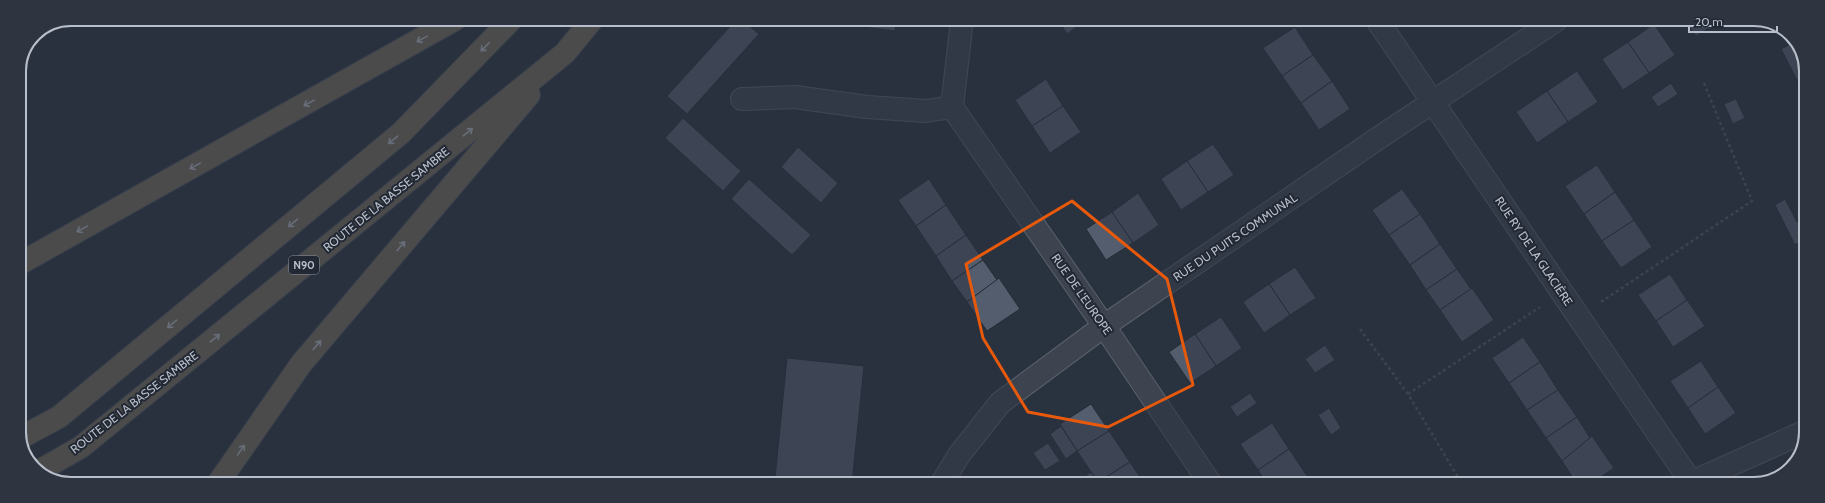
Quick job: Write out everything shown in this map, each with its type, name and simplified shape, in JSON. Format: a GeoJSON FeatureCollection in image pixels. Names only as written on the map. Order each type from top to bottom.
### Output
{"type":"FeatureCollection","features":[{"type":"Feature","properties":{"kind":"highway"},"geometry":{"type":"LineString","coordinates":[[26,260],[444,26]]}},
{"type":"Feature","properties":{"kind":"highway"},"geometry":{"type":"LineString","coordinates":[[26,435],[59,418],[401,133],[505,26]]}},
{"type":"Feature","properties":{"kind":"highway","name":"ROUTE DE LA BASSE SAMBRE"},"geometry":{"type":"LineString","coordinates":[[44,467],[81,447],[565,53],[587,26]]}},
{"type":"Feature","properties":{"kind":"highway"},"geometry":{"type":"LineString","coordinates":[[222,477],[301,364],[565,53]]}},
{"type":"Feature","properties":{"kind":"street"},"geometry":{"type":"LineString","coordinates":[[742,99],[795,97],[867,107],[926,111],[952,107],[961,26]]}},
{"type":"Feature","properties":{"kind":"street","name":"RUE RY DE LA GLACIÈRE"},"geometry":{"type":"LineString","coordinates":[[1381,26],[1562,292],[1685,477]]}},
{"type":"Feature","properties":{"kind":"street","name":"RUE DU PUITS COMMUNAL"},"geometry":{"type":"LineString","coordinates":[[946,477],[959,455],[1000,403],[1104,326],[1546,26]]}},
{"type":"Feature","properties":{"kind":"street","name":"RUE DE L'EUROPE"},"geometry":{"type":"LineString","coordinates":[[952,107],[1104,326],[1206,477]]}},
{"type":"Feature","properties":{"kind":"street"},"geometry":{"type":"LineString","coordinates":[[1703,477],[1799,434]]}},
{"type":"Feature","properties":{"kind":"path"},"geometry":{"type":"LineString","coordinates":[[1578,317],[1752,201],[1704,83]]}},
{"type":"Feature","properties":{"kind":"path"},"geometry":{"type":"LineString","coordinates":[[1408,394],[1562,292]]}},
{"type":"Feature","properties":{"kind":"path"},"geometry":{"type":"LineString","coordinates":[[1360,329],[1408,394],[1458,477]]}},
{"type":"Feature","properties":{"kind":"highlighted area"},"geometry":{"type":"Polygon","coordinates":[[[1072,201],[1167,279],[1193,385],[1108,427],[1028,412],[983,338],[966,264],[1072,201]]]}},
{"type":"Feature","properties":{"kind":"building"},"geometry":{"type":"Polygon","coordinates":[[[731,26],[749,26],[759,34],[687,114],[667,96],[731,26]]]}},
{"type":"Feature","properties":{"kind":"building"},"geometry":{"type":"Polygon","coordinates":[[[856,26],[895,26],[895,31],[856,26]]]}},
{"type":"Feature","properties":{"kind":"building"},"geometry":{"type":"Polygon","coordinates":[[[1062,26],[1078,26],[1067,34],[1062,26]]]}},
{"type":"Feature","properties":{"kind":"building"},"geometry":{"type":"Polygon","coordinates":[[[1651,26],[1655,26],[1675,55],[1649,73],[1628,42],[1651,26]]]}},
{"type":"Feature","properties":{"kind":"building"},"geometry":{"type":"Polygon","coordinates":[[[1689,26],[1712,26],[1696,36],[1689,26]]]}},
{"type":"Feature","properties":{"kind":"building"},"geometry":{"type":"Polygon","coordinates":[[[1295,27],[1313,55],[1282,76],[1263,48],[1295,27]]]}},
{"type":"Feature","properties":{"kind":"building"},"geometry":{"type":"Polygon","coordinates":[[[1628,42],[1649,73],[1623,90],[1602,59],[1628,42]]]}},
{"type":"Feature","properties":{"kind":"building"},"geometry":{"type":"Polygon","coordinates":[[[1790,44],[1797,57],[1799,79],[1797,80],[1781,49],[1790,44]]]}},
{"type":"Feature","properties":{"kind":"building"},"geometry":{"type":"Polygon","coordinates":[[[1313,55],[1332,81],[1301,103],[1282,76],[1313,55]]]}},
{"type":"Feature","properties":{"kind":"building"},"geometry":{"type":"Polygon","coordinates":[[[1577,71],[1598,102],[1568,122],[1547,91],[1577,71]]]}},
{"type":"Feature","properties":{"kind":"building"},"geometry":{"type":"Polygon","coordinates":[[[1046,79],[1063,106],[1032,126],[1015,100],[1046,79]]]}},
{"type":"Feature","properties":{"kind":"building"},"geometry":{"type":"Polygon","coordinates":[[[1332,81],[1350,109],[1319,130],[1301,103],[1332,81]]]}},
{"type":"Feature","properties":{"kind":"building"},"geometry":{"type":"Polygon","coordinates":[[[1671,83],[1678,94],[1658,107],[1651,97],[1671,83]]]}},
{"type":"Feature","properties":{"kind":"building"},"geometry":{"type":"Polygon","coordinates":[[[1547,91],[1568,122],[1537,143],[1516,112],[1547,91]]]}},
{"type":"Feature","properties":{"kind":"building"},"geometry":{"type":"Polygon","coordinates":[[[1736,99],[1745,118],[1733,124],[1724,104],[1736,99]]]}},
{"type":"Feature","properties":{"kind":"building"},"geometry":{"type":"Polygon","coordinates":[[[1063,106],[1081,132],[1050,153],[1032,126],[1063,106]]]}},
{"type":"Feature","properties":{"kind":"building"},"geometry":{"type":"Polygon","coordinates":[[[683,118],[741,171],[723,191],[665,138],[683,118]]]}},
{"type":"Feature","properties":{"kind":"building"},"geometry":{"type":"Polygon","coordinates":[[[1213,144],[1234,175],[1208,192],[1187,161],[1213,144]]]}},
{"type":"Feature","properties":{"kind":"building"},"geometry":{"type":"Polygon","coordinates":[[[798,147],[838,183],[821,203],[781,167],[798,147]]]}},
{"type":"Feature","properties":{"kind":"building"},"geometry":{"type":"Polygon","coordinates":[[[1187,161],[1208,192],[1181,210],[1161,179],[1187,161]]]}},
{"type":"Feature","properties":{"kind":"building"},"geometry":{"type":"Polygon","coordinates":[[[1597,165],[1615,192],[1584,214],[1565,186],[1597,165]]]}},
{"type":"Feature","properties":{"kind":"building"},"geometry":{"type":"Polygon","coordinates":[[[749,179],[811,235],[792,255],[731,199],[749,179]]]}},
{"type":"Feature","properties":{"kind":"building"},"geometry":{"type":"Polygon","coordinates":[[[929,179],[946,205],[916,226],[898,200],[929,179]]]}},
{"type":"Feature","properties":{"kind":"building"},"geometry":{"type":"Polygon","coordinates":[[[1402,189],[1420,214],[1389,235],[1372,210],[1402,189]]]}},
{"type":"Feature","properties":{"kind":"building"},"geometry":{"type":"Polygon","coordinates":[[[1615,192],[1634,220],[1602,241],[1584,214],[1615,192]]]}},
{"type":"Feature","properties":{"kind":"building"},"geometry":{"type":"Polygon","coordinates":[[[1138,193],[1159,225],[1133,243],[1112,212],[1138,193]]]}},
{"type":"Feature","properties":{"kind":"building"},"geometry":{"type":"Polygon","coordinates":[[[1785,199],[1797,222],[1799,221],[1799,243],[1795,245],[1775,205],[1785,199]]]}},
{"type":"Feature","properties":{"kind":"building"},"geometry":{"type":"Polygon","coordinates":[[[946,205],[966,235],[936,256],[916,226],[946,205]]]}},
{"type":"Feature","properties":{"kind":"building"},"geometry":{"type":"Polygon","coordinates":[[[1112,212],[1133,243],[1106,260],[1086,229],[1112,212]]]}},
{"type":"Feature","properties":{"kind":"building"},"geometry":{"type":"Polygon","coordinates":[[[1420,214],[1440,244],[1410,265],[1389,235],[1420,214]]]}},
{"type":"Feature","properties":{"kind":"building"},"geometry":{"type":"Polygon","coordinates":[[[1634,220],[1652,247],[1621,268],[1602,241],[1634,220]]]}},
{"type":"Feature","properties":{"kind":"building"},"geometry":{"type":"Polygon","coordinates":[[[966,235],[983,260],[952,281],[936,256],[966,235]]]}},
{"type":"Feature","properties":{"kind":"building"},"geometry":{"type":"Polygon","coordinates":[[[1440,244],[1457,269],[1426,290],[1410,265],[1440,244]]]}},
{"type":"Feature","properties":{"kind":"building"},"geometry":{"type":"Polygon","coordinates":[[[983,260],[997,280],[967,302],[952,281],[983,260]]]}},
{"type":"Feature","properties":{"kind":"building"},"geometry":{"type":"Polygon","coordinates":[[[1295,267],[1316,298],[1290,315],[1269,284],[1295,267]]]}},
{"type":"Feature","properties":{"kind":"building"},"geometry":{"type":"Polygon","coordinates":[[[1457,269],[1471,289],[1440,310],[1426,290],[1457,269]]]}},
{"type":"Feature","properties":{"kind":"building"},"geometry":{"type":"Polygon","coordinates":[[[1670,274],[1687,300],[1656,321],[1638,295],[1670,274]]]}},
{"type":"Feature","properties":{"kind":"building"},"geometry":{"type":"Polygon","coordinates":[[[999,278],[1020,309],[987,331],[967,302],[999,278]]]}},
{"type":"Feature","properties":{"kind":"building"},"geometry":{"type":"Polygon","coordinates":[[[1269,284],[1290,315],[1264,333],[1243,302],[1269,284]]]}},
{"type":"Feature","properties":{"kind":"building"},"geometry":{"type":"Polygon","coordinates":[[[1472,288],[1494,320],[1462,342],[1440,310],[1472,288]]]}},
{"type":"Feature","properties":{"kind":"building"},"geometry":{"type":"Polygon","coordinates":[[[1687,300],[1705,326],[1673,347],[1656,321],[1687,300]]]}},
{"type":"Feature","properties":{"kind":"building"},"geometry":{"type":"Polygon","coordinates":[[[1221,317],[1242,348],[1216,366],[1195,334],[1221,317]]]}},
{"type":"Feature","properties":{"kind":"building"},"geometry":{"type":"Polygon","coordinates":[[[1195,334],[1216,366],[1190,383],[1169,352],[1195,334]]]}},
{"type":"Feature","properties":{"kind":"building"},"geometry":{"type":"Polygon","coordinates":[[[1523,337],[1540,362],[1509,383],[1492,358],[1523,337]]]}},
{"type":"Feature","properties":{"kind":"building"},"geometry":{"type":"Polygon","coordinates":[[[1325,345],[1335,360],[1315,373],[1305,359],[1325,345]]]}},
{"type":"Feature","properties":{"kind":"building"},"geometry":{"type":"Polygon","coordinates":[[[787,358],[864,366],[853,477],[775,477],[787,358]]]}},
{"type":"Feature","properties":{"kind":"building"},"geometry":{"type":"Polygon","coordinates":[[[1701,361],[1718,387],[1688,408],[1670,381],[1701,361]]]}},
{"type":"Feature","properties":{"kind":"building"},"geometry":{"type":"Polygon","coordinates":[[[1540,362],[1558,390],[1527,410],[1509,383],[1540,362]]]}},
{"type":"Feature","properties":{"kind":"building"},"geometry":{"type":"Polygon","coordinates":[[[1718,387],[1736,413],[1705,434],[1688,408],[1718,387]]]}},
{"type":"Feature","properties":{"kind":"building"},"geometry":{"type":"Polygon","coordinates":[[[1558,390],[1577,417],[1546,438],[1527,410],[1558,390]]]}},
{"type":"Feature","properties":{"kind":"building"},"geometry":{"type":"Polygon","coordinates":[[[1250,393],[1257,403],[1237,417],[1230,407],[1250,393]]]}},
{"type":"Feature","properties":{"kind":"building"},"geometry":{"type":"Polygon","coordinates":[[[1091,404],[1109,431],[1077,451],[1060,424],[1091,404]]]}},
{"type":"Feature","properties":{"kind":"building"},"geometry":{"type":"Polygon","coordinates":[[[1329,408],[1341,428],[1331,435],[1318,415],[1329,408]]]}},
{"type":"Feature","properties":{"kind":"building"},"geometry":{"type":"Polygon","coordinates":[[[1577,417],[1590,438],[1562,461],[1546,438],[1577,417]]]}},
{"type":"Feature","properties":{"kind":"building"},"geometry":{"type":"Polygon","coordinates":[[[1272,423],[1289,449],[1258,470],[1240,444],[1272,423]]]}},
{"type":"Feature","properties":{"kind":"building"},"geometry":{"type":"Polygon","coordinates":[[[1061,426],[1077,451],[1066,459],[1050,434],[1061,426]]]}},
{"type":"Feature","properties":{"kind":"building"},"geometry":{"type":"Polygon","coordinates":[[[1109,431],[1130,462],[1106,477],[1095,477],[1077,451],[1109,431]]]}},
{"type":"Feature","properties":{"kind":"building"},"geometry":{"type":"Polygon","coordinates":[[[1592,436],[1614,468],[1600,477],[1572,477],[1562,461],[1592,436]]]}},
{"type":"Feature","properties":{"kind":"building"},"geometry":{"type":"Polygon","coordinates":[[[1048,443],[1060,461],[1045,470],[1033,453],[1048,443]]]}},
{"type":"Feature","properties":{"kind":"building"},"geometry":{"type":"Polygon","coordinates":[[[1289,449],[1308,477],[1262,477],[1258,470],[1289,449]]]}},
{"type":"Feature","properties":{"kind":"building"},"geometry":{"type":"Polygon","coordinates":[[[1130,462],[1140,477],[1106,477],[1130,462]]]}},
{"type":"Feature","properties":{"kind":"building"},"geometry":{"type":"Polygon","coordinates":[[[1091,472],[1095,477],[1084,477],[1091,472]]]}}]}
